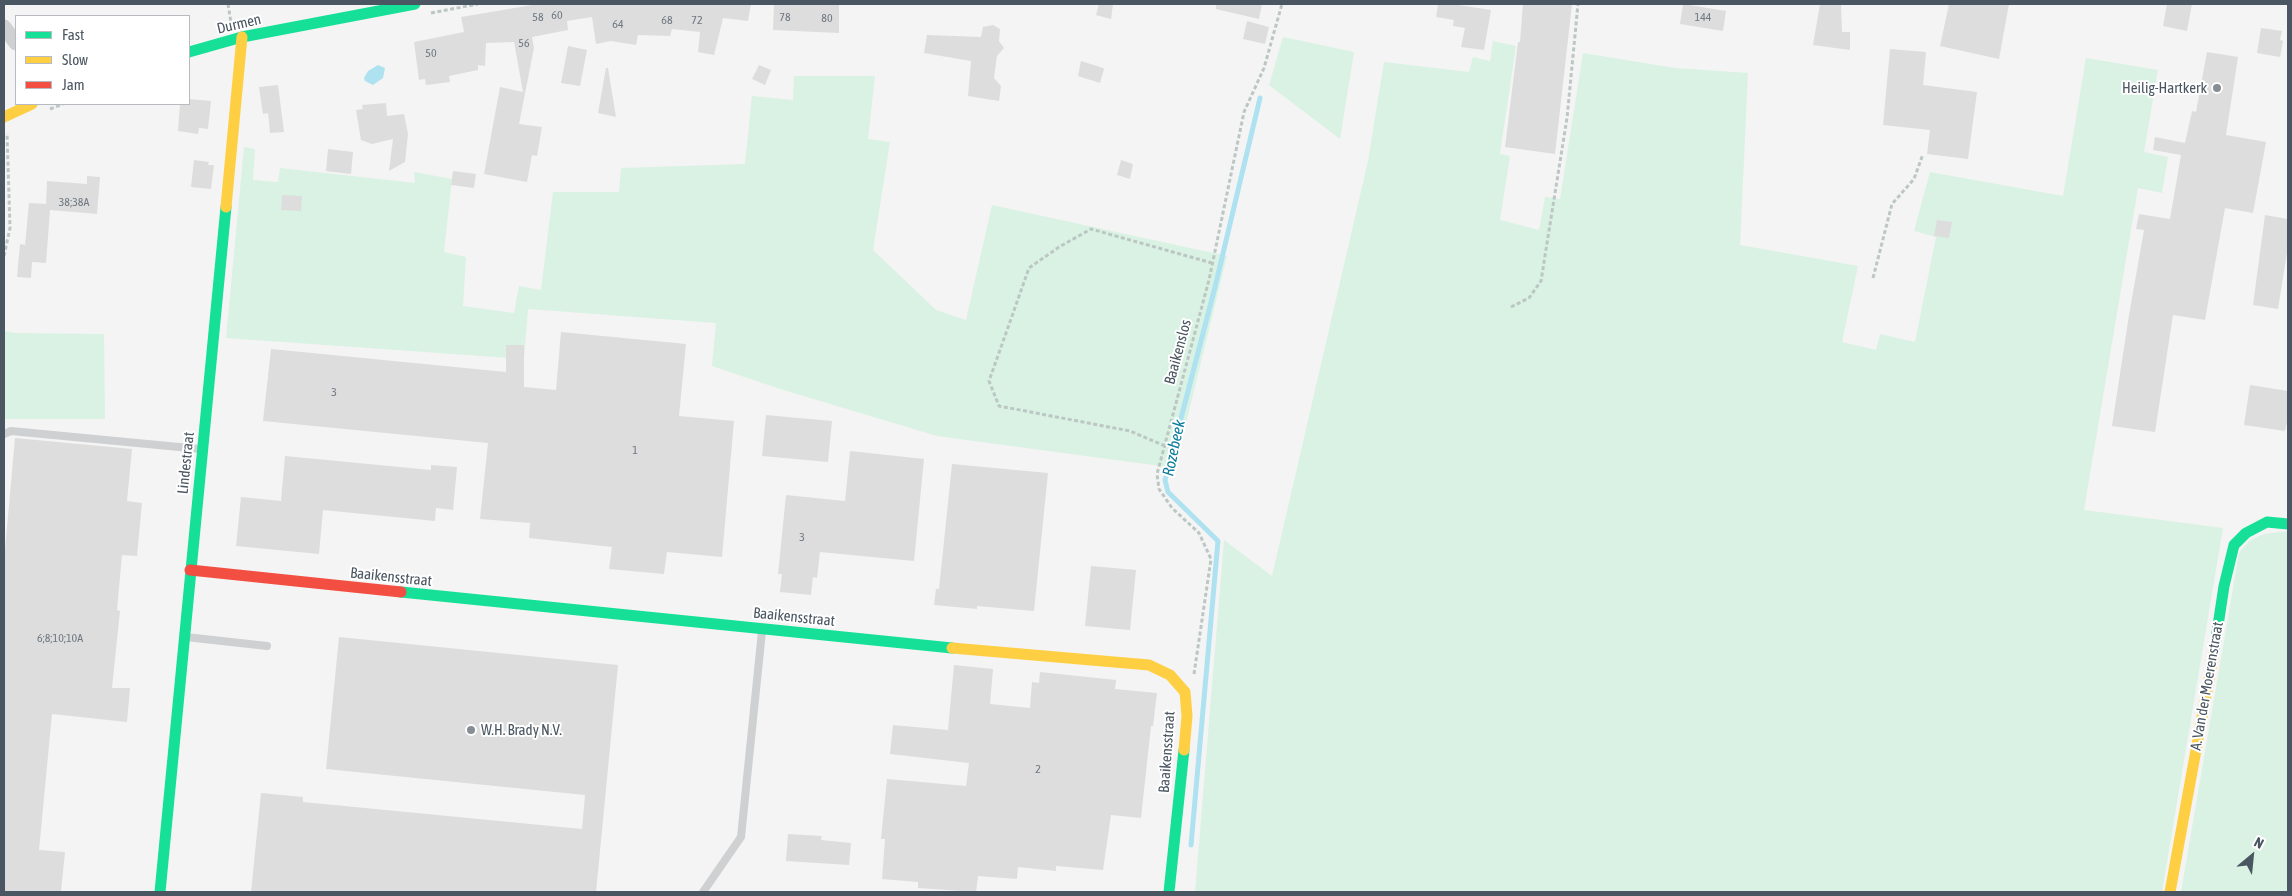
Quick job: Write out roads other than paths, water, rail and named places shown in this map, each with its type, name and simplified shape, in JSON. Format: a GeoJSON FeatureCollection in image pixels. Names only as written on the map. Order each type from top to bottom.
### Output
{"type":"FeatureCollection","features":[{"type":"Feature","properties":{"kind":"street","name":"Durmen"},"geometry":{"type":"LineString","coordinates":[[190,52],[242,37],[415,4]]}},
{"type":"Feature","properties":{"kind":"street"},"geometry":{"type":"LineString","coordinates":[[4,27],[15,42]]}},
{"type":"Feature","properties":{"kind":"street","name":"Lindestraat"},"geometry":{"type":"LineString","coordinates":[[160,892],[242,37]]}},
{"type":"Feature","properties":{"kind":"street"},"geometry":{"type":"LineString","coordinates":[[6,116],[30,105]]}},
{"type":"Feature","properties":{"kind":"street","name":"A. Van der Moerenstraat"},"geometry":{"type":"LineString","coordinates":[[2170,892],[2204,712],[2224,586],[2234,545],[2246,533],[2267,522],[2288,523],[2288,520]]}},
{"type":"Feature","properties":{"kind":"street","name":"Baaikensstraat"},"geometry":{"type":"LineString","coordinates":[[190,570],[890,643],[1149,665],[1170,674],[1185,692],[1187,716],[1169,892]]}},
{"type":"Feature","properties":{"kind":"lane"},"geometry":{"type":"LineString","coordinates":[[4,434],[11,431],[202,449]]}},
{"type":"Feature","properties":{"kind":"lane"},"geometry":{"type":"LineString","coordinates":[[703,892],[741,837],[763,629]]}},
{"type":"Feature","properties":{"kind":"lane"},"geometry":{"type":"LineString","coordinates":[[184,637],[267,646]]}},
{"type":"Feature","properties":{"kind":"water"},"geometry":{"type":"Polygon","coordinates":[[[378,65],[385,68],[383,78],[373,85],[365,81],[364,78],[368,71],[378,65]]]}},
{"type":"Feature","properties":{"kind":"waterway","name":"Rozebeek"},"geometry":{"type":"LineString","coordinates":[[1191,845],[1218,541],[1168,492],[1165,480],[1215,287],[1260,98]]}},
{"type":"Feature","properties":{"kind":"place","name":"Heilig-Hartkerk"},"geometry":{"type":"Point","coordinates":[2217,88]}},
{"type":"Feature","properties":{"kind":"place","name":"W.H. Brady N.V."},"geometry":{"type":"Point","coordinates":[471,730]}}]}
